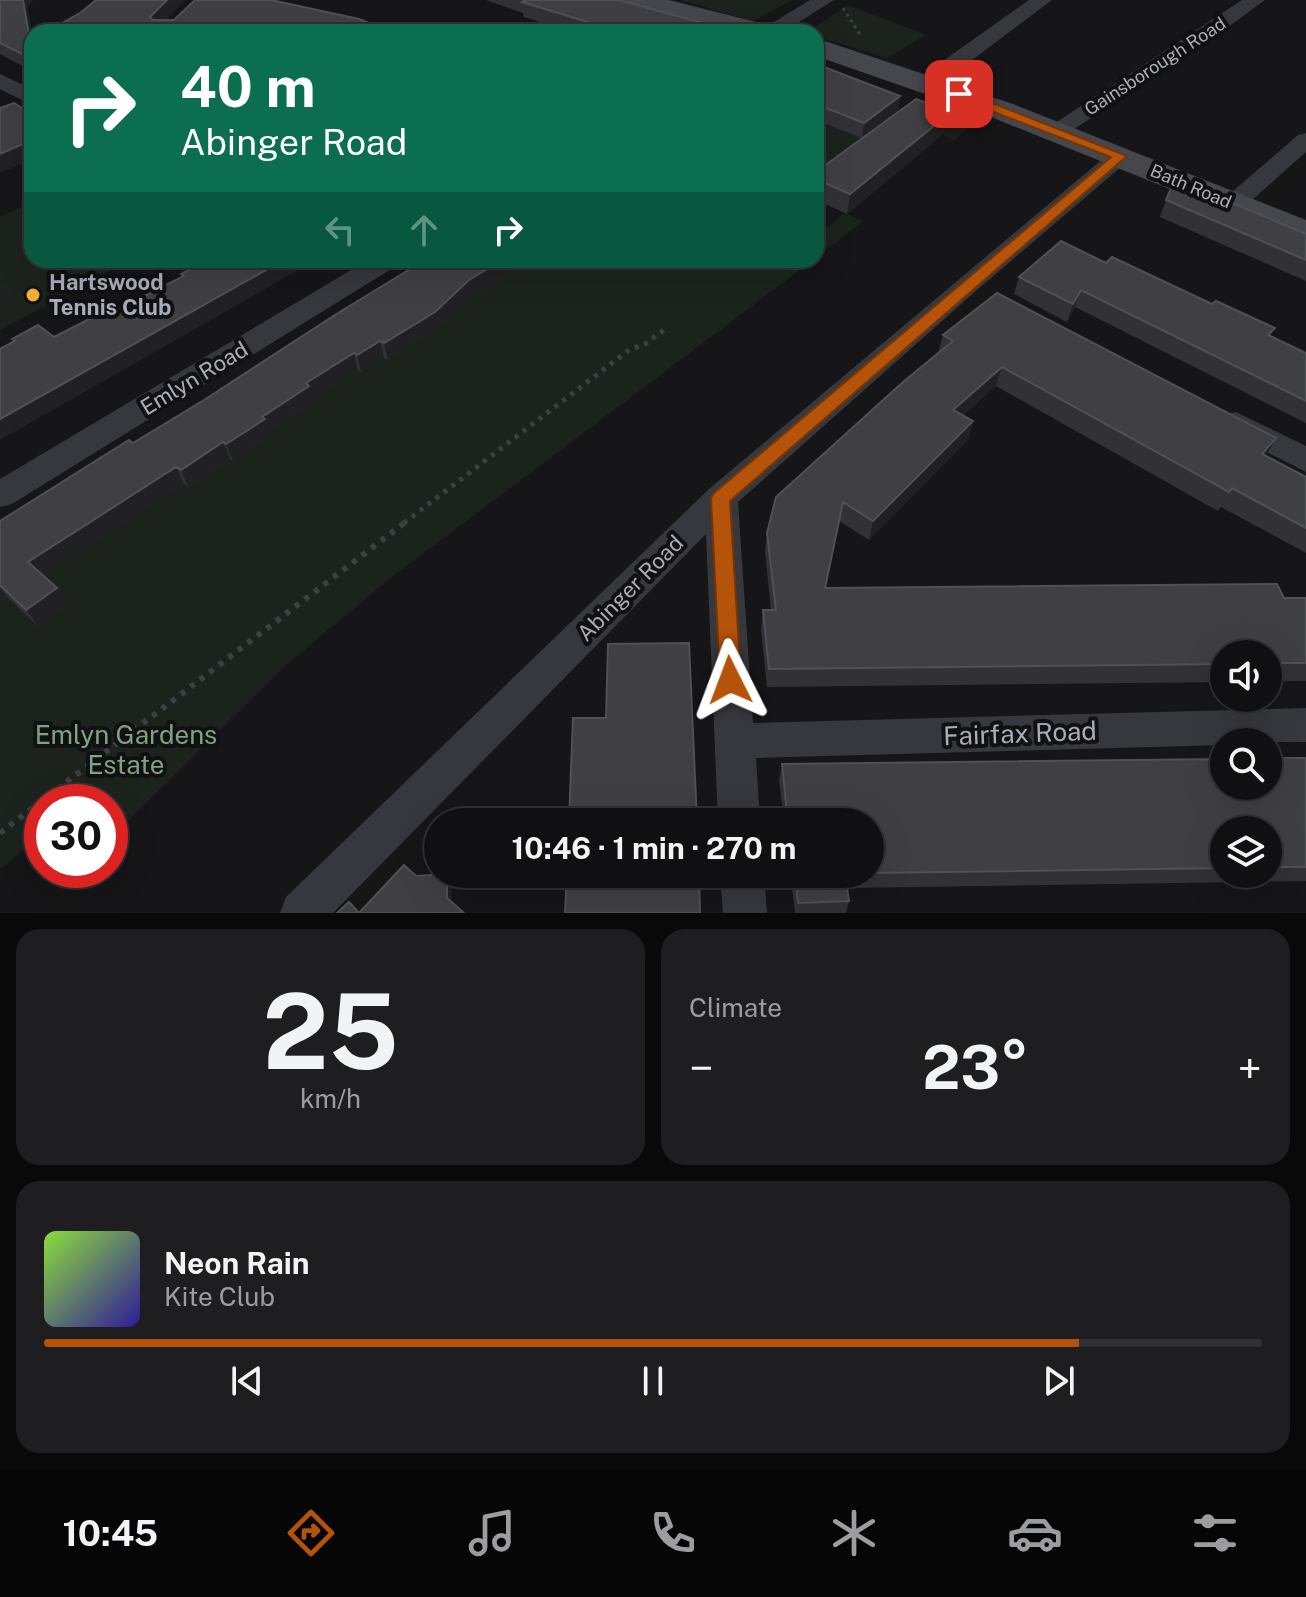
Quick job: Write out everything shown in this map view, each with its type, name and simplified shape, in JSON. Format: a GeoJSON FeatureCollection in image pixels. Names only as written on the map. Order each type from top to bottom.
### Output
{"type":"FeatureCollection","features":[{"type":"Feature","properties":{"kind":"main road"},"geometry":{"type":"LineString","coordinates":[[637,0],[733,24]]}},
{"type":"Feature","properties":{"kind":"main road","name":"Bath Road"},"geometry":{"type":"LineString","coordinates":[[824,50],[1055,131],[1306,233]]}},
{"type":"Feature","properties":{"kind":"street"},"geometry":{"type":"LineString","coordinates":[[780,24],[824,0]]}},
{"type":"Feature","properties":{"kind":"street"},"geometry":{"type":"LineString","coordinates":[[934,86],[1042,0]]}},
{"type":"Feature","properties":{"kind":"street","name":"Gainsborough Road"},"geometry":{"type":"LineString","coordinates":[[1055,131],[1194,43],[1255,0]]}},
{"type":"Feature","properties":{"kind":"street"},"geometry":{"type":"LineString","coordinates":[[0,80],[24,95]]}},
{"type":"Feature","properties":{"kind":"street"},"geometry":{"type":"LineString","coordinates":[[11,112],[24,105]]}},
{"type":"Feature","properties":{"kind":"street"},"geometry":{"type":"LineString","coordinates":[[1234,203],[1306,140]]}},
{"type":"Feature","properties":{"kind":"street","name":"Abinger Road"},"geometry":{"type":"LineString","coordinates":[[302,913],[721,498],[981,291],[1120,156]]}},
{"type":"Feature","properties":{"kind":"street","name":"Emlyn Road"},"geometry":{"type":"LineString","coordinates":[[0,495],[374,268]]}},
{"type":"Feature","properties":{"kind":"street"},"geometry":{"type":"LineString","coordinates":[[1207,409],[1306,460]]}},
{"type":"Feature","properties":{"kind":"street"},"geometry":{"type":"LineString","coordinates":[[721,498],[738,808]]}},
{"type":"Feature","properties":{"kind":"street","name":"Fairfax Road"},"geometry":{"type":"LineString","coordinates":[[734,741],[1306,725]]}},
{"type":"Feature","properties":{"kind":"street"},"geometry":{"type":"LineString","coordinates":[[743,888],[745,913]]}},
{"type":"Feature","properties":{"kind":"path"},"geometry":{"type":"LineString","coordinates":[[0,833],[629,350],[645,344],[664,330]]}},
{"type":"Feature","properties":{"kind":"green space"},"geometry":{"type":"Polygon","coordinates":[[[679,0],[792,0],[753,21],[679,0]]]}},
{"type":"Feature","properties":{"kind":"green space"},"geometry":{"type":"Polygon","coordinates":[[[848,5],[926,35],[887,58],[824,38],[824,24],[820,24],[848,5]]]}},
{"type":"Feature","properties":{"kind":"green space"},"geometry":{"type":"Polygon","coordinates":[[[824,98],[885,122],[824,169],[824,98]]]}},
{"type":"Feature","properties":{"kind":"green space"},"geometry":{"type":"Polygon","coordinates":[[[936,102],[980,118],[954,140],[943,135],[946,131],[910,122],[936,102]]]}},
{"type":"Feature","properties":{"kind":"green space","name":"Hartswood Tennis Club"},"geometry":{"type":"Polygon","coordinates":[[[24,206],[24,268],[115,268],[0,330],[0,217],[24,206]]]}},
{"type":"Feature","properties":{"kind":"green space"},"geometry":{"type":"Polygon","coordinates":[[[845,213],[863,221],[824,252],[824,230],[845,213]]]}},
{"type":"Feature","properties":{"kind":"green space","name":"Emlyn Gardens Estate"},"geometry":{"type":"Polygon","coordinates":[[[514,268],[802,268],[388,580],[287,664],[129,820],[128,784],[24,784],[24,849],[0,870],[0,603],[514,268]]]}},
{"type":"Feature","properties":{"kind":"building"},"geometry":{"type":"Polygon","coordinates":[[[0,0],[23,0],[27,24],[24,24],[24,55],[0,43],[0,0]]]}},
{"type":"Feature","properties":{"kind":"building"},"geometry":{"type":"Polygon","coordinates":[[[96,0],[167,0],[150,17],[153,20],[174,20],[195,0],[271,0],[371,24],[60,24],[96,0]]]}},
{"type":"Feature","properties":{"kind":"building"},"geometry":{"type":"Polygon","coordinates":[[[619,0],[706,24],[595,24],[522,2],[619,0]]]}},
{"type":"Feature","properties":{"kind":"building"},"geometry":{"type":"Polygon","coordinates":[[[824,67],[900,96],[864,123],[824,107],[824,67]]]}},
{"type":"Feature","properties":{"kind":"building"},"geometry":{"type":"Polygon","coordinates":[[[916,99],[951,112],[850,194],[824,183],[824,166],[916,99]]]}},
{"type":"Feature","properties":{"kind":"building"},"geometry":{"type":"Polygon","coordinates":[[[14,103],[24,107],[24,144],[0,154],[0,108],[14,103]]]}},
{"type":"Feature","properties":{"kind":"building"},"geometry":{"type":"Polygon","coordinates":[[[1175,179],[1306,234],[1306,260],[1166,200],[1175,179]]]}},
{"type":"Feature","properties":{"kind":"building"},"geometry":{"type":"Polygon","coordinates":[[[1061,241],[1106,263],[1112,257],[1212,304],[1216,301],[1275,328],[1268,335],[1306,353],[1306,401],[1081,290],[1073,304],[1019,277],[1061,241]]]}},
{"type":"Feature","properties":{"kind":"building"},"geometry":{"type":"Polygon","coordinates":[[[193,268],[270,268],[0,419],[0,349],[15,341],[12,339],[38,325],[54,337],[184,276],[181,274],[193,268]]]}},
{"type":"Feature","properties":{"kind":"building"},"geometry":{"type":"Polygon","coordinates":[[[412,268],[489,268],[469,280],[435,312],[384,343],[380,341],[357,355],[354,353],[306,383],[309,386],[262,417],[265,419],[181,470],[176,467],[28,562],[57,588],[26,610],[0,585],[0,521],[129,440],[133,443],[204,400],[412,268]]]}},
{"type":"Feature","properties":{"kind":"building"},"geometry":{"type":"Polygon","coordinates":[[[997,293],[1276,438],[1262,454],[1306,477],[1306,528],[1232,488],[1229,492],[1002,367],[953,410],[973,421],[873,521],[843,502],[825,588],[1277,584],[1284,598],[1306,598],[1306,663],[1282,663],[1282,640],[1210,640],[1210,664],[769,669],[763,610],[776,610],[767,533],[776,497],[953,341],[943,335],[997,293]]]}},
{"type":"Feature","properties":{"kind":"building"},"geometry":{"type":"Polygon","coordinates":[[[689,643],[696,808],[570,808],[573,718],[606,718],[608,644],[689,643]]]}},
{"type":"Feature","properties":{"kind":"building"},"geometry":{"type":"Polygon","coordinates":[[[1282,758],[1306,758],[1306,867],[1282,867],[1282,816],[1210,816],[1210,868],[884,873],[884,808],[787,808],[782,764],[1210,759],[1210,800],[1282,800],[1282,758]]]}},
{"type":"Feature","properties":{"kind":"building"},"geometry":{"type":"Polygon","coordinates":[[[404,865],[416,876],[424,875],[424,888],[447,888],[447,898],[464,913],[359,913],[404,865]]]}},
{"type":"Feature","properties":{"kind":"building"},"geometry":{"type":"Polygon","coordinates":[[[566,888],[699,888],[700,913],[565,913],[566,888]]]}},
{"type":"Feature","properties":{"kind":"building"},"geometry":{"type":"Polygon","coordinates":[[[796,888],[847,888],[849,901],[798,903],[796,888]]]}},
{"type":"Feature","properties":{"kind":"building"},"geometry":{"type":"Polygon","coordinates":[[[349,902],[359,913],[337,913],[349,902]]]}},
{"type":"Feature","properties":{"kind":"place","name":"Hartswood Tennis Club"},"geometry":{"type":"Point","coordinates":[33,295]}},
{"type":"Feature","properties":{"kind":"route"},"geometry":{"type":"LineString","coordinates":[[730,680],[721,498],[1120,156],[959,94]]}}]}
